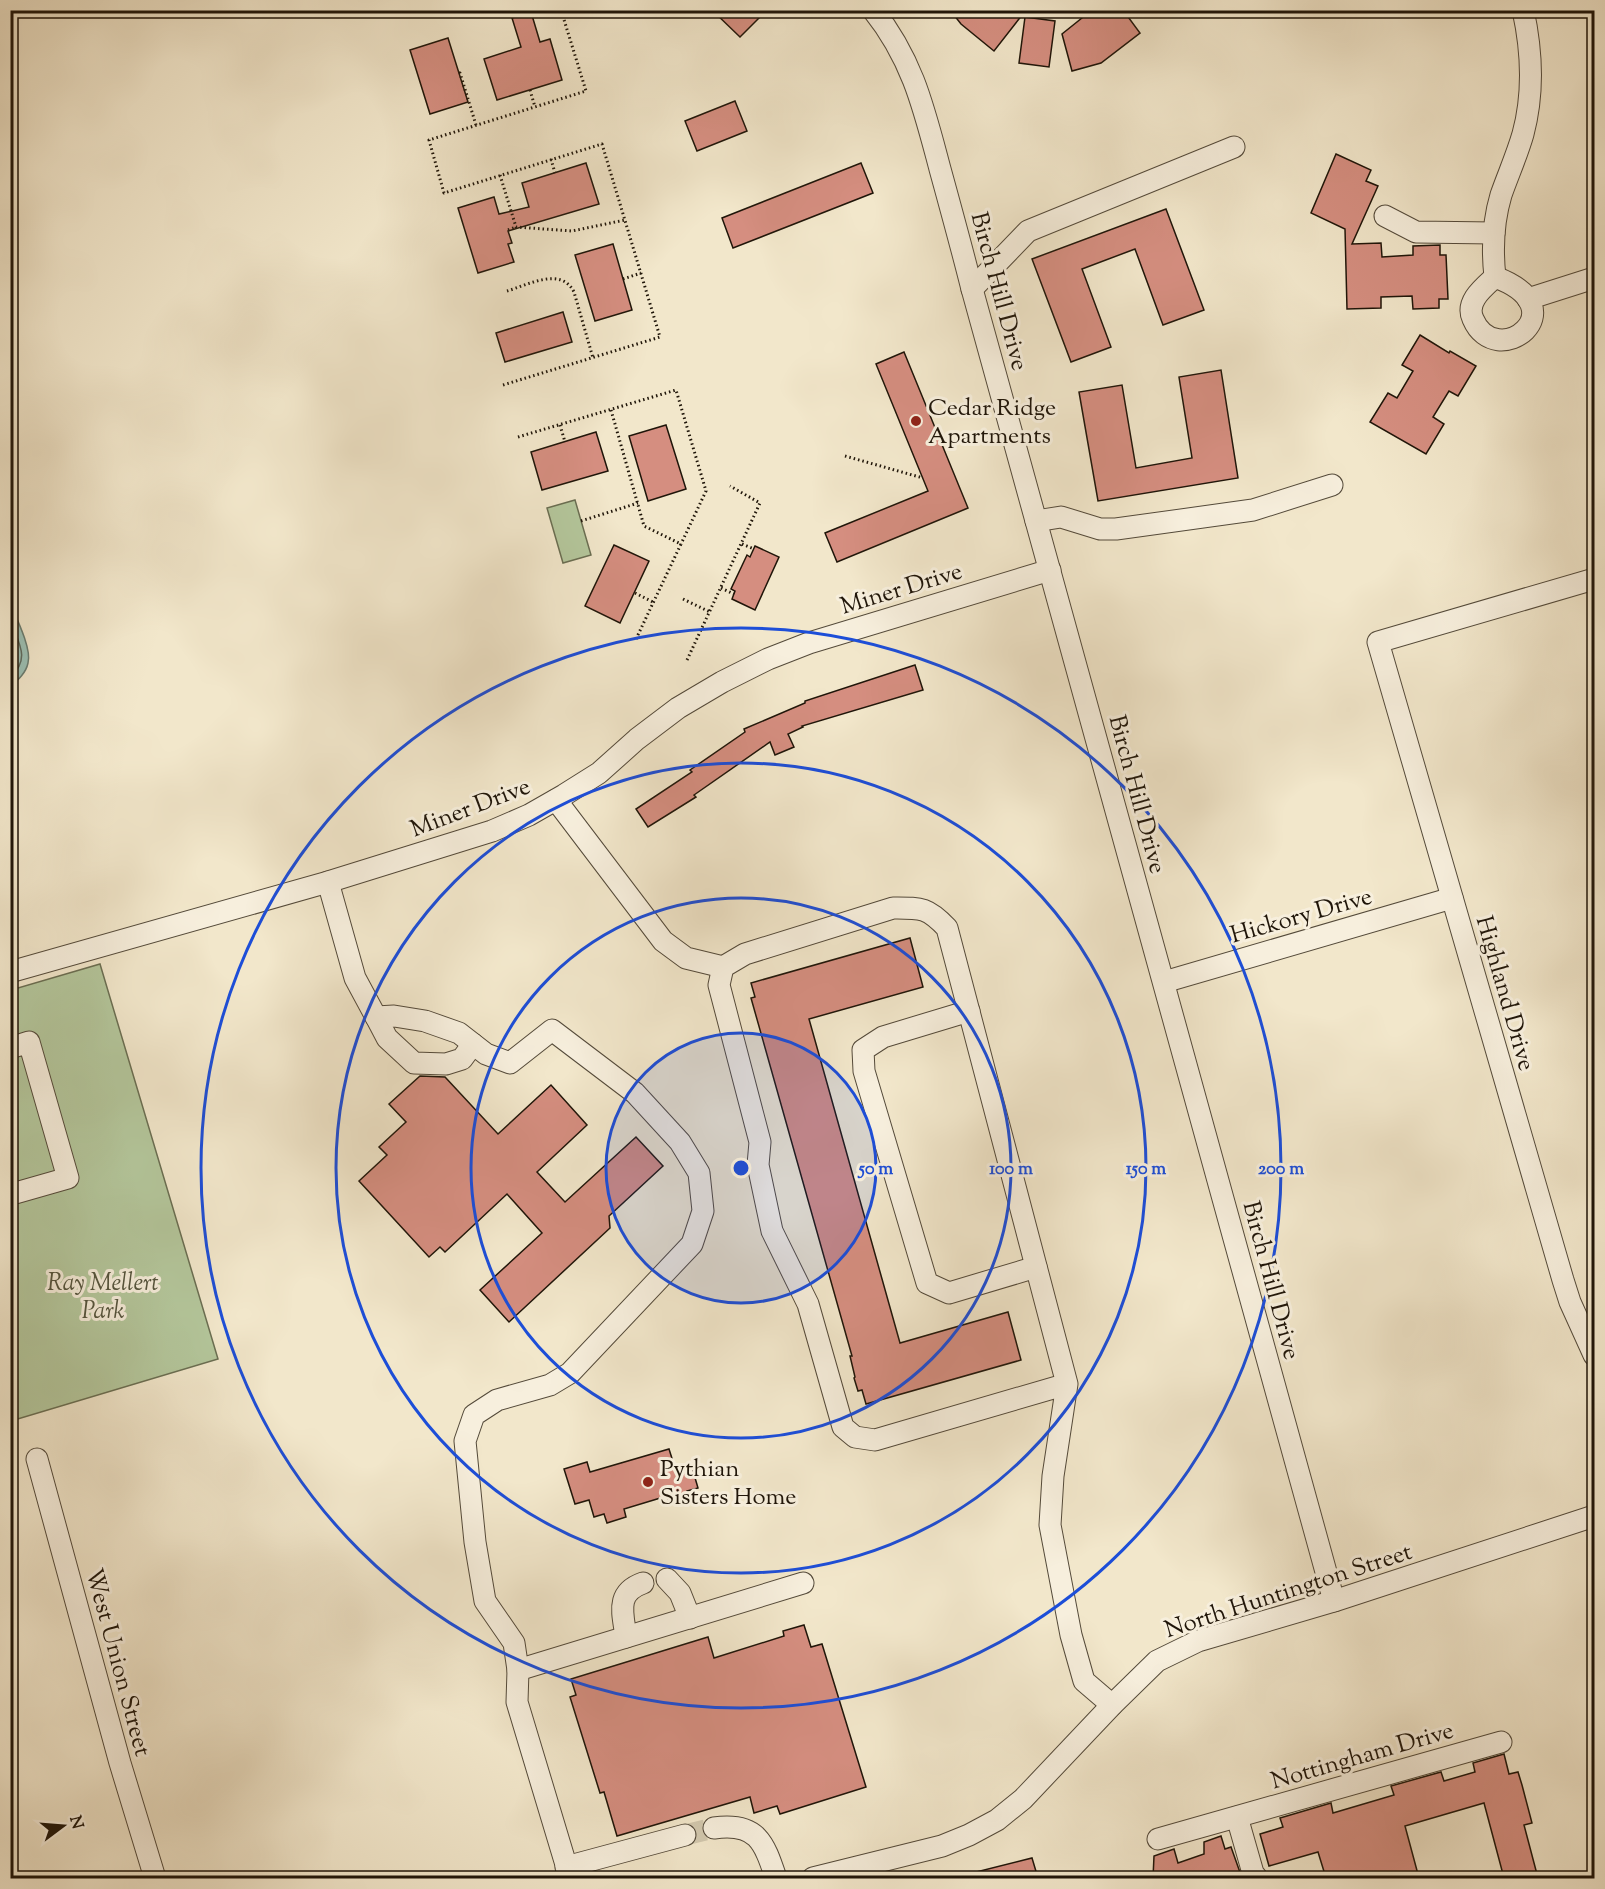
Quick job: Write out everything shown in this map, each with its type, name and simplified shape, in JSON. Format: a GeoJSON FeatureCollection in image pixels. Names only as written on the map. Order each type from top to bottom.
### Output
{"type":"FeatureCollection","features":[{"type":"Feature","properties":{"kind":"street","name":"Birch Hill Drive"},"geometry":{"type":"LineString","coordinates":[[873,10],[897,45],[922,101],[1334,1601]]}},
{"type":"Feature","properties":{"kind":"street"},"geometry":{"type":"LineString","coordinates":[[1495,278],[1492,252],[1501,196],[1523,134],[1529,104],[1531,67],[1523,10]]}},
{"type":"Feature","properties":{"kind":"street"},"geometry":{"type":"LineString","coordinates":[[972,289],[1028,231],[1234,147]]}},
{"type":"Feature","properties":{"kind":"street"},"geometry":{"type":"LineString","coordinates":[[1385,216],[1416,232],[1494,232]]}},
{"type":"Feature","properties":{"kind":"street"},"geometry":{"type":"LineString","coordinates":[[1495,278],[1513,285],[1528,299],[1533,310],[1533,319],[1529,327],[1522,334],[1513,338],[1491,339],[1481,331],[1471,315],[1472,303],[1479,292],[1495,278]]}},
{"type":"Feature","properties":{"kind":"street"},"geometry":{"type":"LineString","coordinates":[[1528,299],[1594,278]]}},
{"type":"Feature","properties":{"kind":"street"},"geometry":{"type":"LineString","coordinates":[[1036,521],[1061,517],[1100,529],[1116,529],[1253,510],[1332,485]]}},
{"type":"Feature","properties":{"kind":"street","name":"Miner Drive"},"geometry":{"type":"LineString","coordinates":[[10,972],[328,882],[492,831],[556,800],[598,773],[678,708],[768,659],[809,643],[1050,570]]}},
{"type":"Feature","properties":{"kind":"street","name":"Highland Drive"},"geometry":{"type":"LineString","coordinates":[[1594,579],[1378,642],[1563,1280],[1570,1302],[1594,1355]]}},
{"type":"Feature","properties":{"kind":"street"},"geometry":{"type":"LineString","coordinates":[[556,800],[663,941],[686,958],[723,967],[745,954],[892,908],[916,908],[934,914],[947,928],[1067,1384],[1053,1476],[1050,1525],[1071,1635],[1084,1681],[1112,1705]]}},
{"type":"Feature","properties":{"kind":"street"},"geometry":{"type":"LineString","coordinates":[[328,882],[355,978],[387,1038],[414,1063],[446,1064],[462,1059],[473,1044]]}},
{"type":"Feature","properties":{"kind":"street","name":"Hickory Drive"},"geometry":{"type":"LineString","coordinates":[[1164,982],[1452,898]]}},
{"type":"Feature","properties":{"kind":"street"},"geometry":{"type":"LineString","coordinates":[[723,967],[719,985],[760,1142],[758,1165],[772,1231],[808,1304],[843,1427],[855,1437],[875,1440],[1067,1384]]}},
{"type":"Feature","properties":{"kind":"street"},"geometry":{"type":"LineString","coordinates":[[969,1011],[883,1037],[863,1050],[864,1071],[927,1283],[949,1293],[1036,1267]]}},
{"type":"Feature","properties":{"kind":"street"},"geometry":{"type":"LineString","coordinates":[[376,1017],[394,1016],[425,1021],[459,1033],[486,1054],[510,1063],[552,1030],[635,1093],[680,1142],[699,1173],[703,1211],[692,1244],[570,1373],[550,1385],[497,1400],[474,1415],[465,1441],[475,1542],[485,1601],[514,1642],[518,1670],[517,1702],[568,1873],[685,1835]]}},
{"type":"Feature","properties":{"kind":"street"},"geometry":{"type":"LineString","coordinates":[[10,1048],[29,1042],[68,1178],[12,1194],[10,1190]]}},
{"type":"Feature","properties":{"kind":"street","name":"West Union Street"},"geometry":{"type":"LineString","coordinates":[[37,1459],[120,1763],[155,1878]]}},
{"type":"Feature","properties":{"kind":"street","name":"North Huntington Street"},"geometry":{"type":"LineString","coordinates":[[813,1878],[942,1846],[969,1836],[997,1820],[1023,1799],[1157,1661],[1198,1641],[1334,1601],[1594,1516]]}},
{"type":"Feature","properties":{"kind":"street"},"geometry":{"type":"LineString","coordinates":[[667,1579],[680,1593],[690,1617]]}},
{"type":"Feature","properties":{"kind":"street"},"geometry":{"type":"LineString","coordinates":[[626,1637],[623,1597],[633,1587],[643,1583]]}},
{"type":"Feature","properties":{"kind":"street"},"geometry":{"type":"LineString","coordinates":[[518,1670],[803,1583]]}},
{"type":"Feature","properties":{"kind":"street","name":"Nottingham Drive"},"geometry":{"type":"LineString","coordinates":[[1158,1839],[1501,1742]]}},
{"type":"Feature","properties":{"kind":"street"},"geometry":{"type":"LineString","coordinates":[[1237,1817],[1253,1873],[1257,1878]]}},
{"type":"Feature","properties":{"kind":"street"},"geometry":{"type":"LineString","coordinates":[[714,1828],[741,1827],[753,1834],[762,1843],[776,1878]]}},
{"type":"Feature","properties":{"kind":"path"},"geometry":{"type":"LineString","coordinates":[[532,15],[548,10]]}},
{"type":"Feature","properties":{"kind":"path"},"geometry":{"type":"LineString","coordinates":[[503,385],[660,338],[602,144],[444,193],[429,140],[586,91],[561,10]]}},
{"type":"Feature","properties":{"kind":"path"},"geometry":{"type":"LineString","coordinates":[[459,73],[476,125]]}},
{"type":"Feature","properties":{"kind":"path"},"geometry":{"type":"LineString","coordinates":[[530,90],[535,107]]}},
{"type":"Feature","properties":{"kind":"path"},"geometry":{"type":"LineString","coordinates":[[551,159],[555,172]]}},
{"type":"Feature","properties":{"kind":"path"},"geometry":{"type":"LineString","coordinates":[[500,175],[516,227]]}},
{"type":"Feature","properties":{"kind":"path"},"geometry":{"type":"LineString","coordinates":[[508,230],[516,227],[572,231],[624,220]]}},
{"type":"Feature","properties":{"kind":"path"},"geometry":{"type":"LineString","coordinates":[[623,279],[640,273]]}},
{"type":"Feature","properties":{"kind":"path"},"geometry":{"type":"LineString","coordinates":[[507,291],[552,277],[568,284],[574,292],[593,358]]}},
{"type":"Feature","properties":{"kind":"path"},"geometry":{"type":"LineString","coordinates":[[518,437],[676,390],[706,491],[636,639]]}},
{"type":"Feature","properties":{"kind":"path"},"geometry":{"type":"LineString","coordinates":[[611,410],[644,526],[681,544]]}},
{"type":"Feature","properties":{"kind":"path"},"geometry":{"type":"LineString","coordinates":[[560,425],[565,442]]}},
{"type":"Feature","properties":{"kind":"path"},"geometry":{"type":"LineString","coordinates":[[845,456],[923,478]]}},
{"type":"Feature","properties":{"kind":"path"},"geometry":{"type":"LineString","coordinates":[[687,660],[760,503],[730,486]]}},
{"type":"Feature","properties":{"kind":"path"},"geometry":{"type":"LineString","coordinates":[[581,521],[638,503]]}},
{"type":"Feature","properties":{"kind":"path"},"geometry":{"type":"LineString","coordinates":[[741,544],[754,549]]}},
{"type":"Feature","properties":{"kind":"path"},"geometry":{"type":"LineString","coordinates":[[721,588],[734,594]]}},
{"type":"Feature","properties":{"kind":"path"},"geometry":{"type":"LineString","coordinates":[[634,593],[653,602]]}},
{"type":"Feature","properties":{"kind":"path"},"geometry":{"type":"LineString","coordinates":[[683,599],[710,612]]}},
{"type":"Feature","properties":{"kind":"green space"},"geometry":{"type":"Polygon","coordinates":[[[575,500],[591,555],[563,563],[547,508],[575,500]]]}},
{"type":"Feature","properties":{"kind":"green space","name":"Ray Mellert Park"},"geometry":{"type":"Polygon","coordinates":[[[100,964],[218,1359],[11,1421],[11,990],[100,964]]]}},
{"type":"Feature","properties":{"kind":"water"},"geometry":{"type":"Polygon","coordinates":[[[10,603],[23,633],[29,657],[25,670],[11,686],[10,603]]]}},
{"type":"Feature","properties":{"kind":"building"},"geometry":{"type":"Polygon","coordinates":[[[712,10],[752,10],[759,18],[740,37],[712,10]]]}},
{"type":"Feature","properties":{"kind":"building"},"geometry":{"type":"Polygon","coordinates":[[[950,10],[1026,10],[994,51],[961,24],[950,10]]]}},
{"type":"Feature","properties":{"kind":"building"},"geometry":{"type":"Polygon","coordinates":[[[1092,10],[1123,10],[1140,33],[1101,63],[1072,71],[1062,34],[1092,10]]]}},
{"type":"Feature","properties":{"kind":"building"},"geometry":{"type":"Polygon","coordinates":[[[531,12],[540,42],[550,39],[562,80],[497,100],[484,59],[521,47],[512,18],[531,12]]]}},
{"type":"Feature","properties":{"kind":"building"},"geometry":{"type":"Polygon","coordinates":[[[1025,17],[1055,21],[1049,67],[1019,63],[1025,17]]]}},
{"type":"Feature","properties":{"kind":"building"},"geometry":{"type":"Polygon","coordinates":[[[448,38],[468,102],[430,114],[410,50],[448,38]]]}},
{"type":"Feature","properties":{"kind":"building"},"geometry":{"type":"Polygon","coordinates":[[[735,101],[747,131],[697,151],[685,121],[735,101]]]}},
{"type":"Feature","properties":{"kind":"building"},"geometry":{"type":"Polygon","coordinates":[[[1336,154],[1371,170],[1366,181],[1378,186],[1352,244],[1381,243],[1382,257],[1413,255],[1413,246],[1440,245],[1440,255],[1446,255],[1448,299],[1439,299],[1439,308],[1413,309],[1412,296],[1381,297],[1381,308],[1347,309],[1345,229],[1311,213],[1336,154]]]}},
{"type":"Feature","properties":{"kind":"building"},"geometry":{"type":"Polygon","coordinates":[[[586,163],[599,204],[508,231],[512,243],[508,244],[514,262],[478,273],[458,208],[494,197],[499,214],[529,207],[522,183],[586,163]]]}},
{"type":"Feature","properties":{"kind":"building"},"geometry":{"type":"Polygon","coordinates":[[[861,163],[873,193],[733,248],[722,218],[861,163]]]}},
{"type":"Feature","properties":{"kind":"building"},"geometry":{"type":"Polygon","coordinates":[[[1166,209],[1204,310],[1163,325],[1135,249],[1082,269],[1111,347],[1071,362],[1032,259],[1166,209]]]}},
{"type":"Feature","properties":{"kind":"building"},"geometry":{"type":"Polygon","coordinates":[[[613,244],[632,310],[595,321],[575,255],[613,244]]]}},
{"type":"Feature","properties":{"kind":"building"},"geometry":{"type":"Polygon","coordinates":[[[563,312],[572,342],[505,362],[496,333],[563,312]]]}},
{"type":"Feature","properties":{"kind":"building"},"geometry":{"type":"Polygon","coordinates":[[[1420,335],[1476,366],[1458,396],[1449,391],[1433,417],[1444,424],[1426,454],[1370,422],[1388,393],[1397,398],[1413,371],[1402,365],[1420,335]]]}},
{"type":"Feature","properties":{"kind":"building","name":"Cedar Ridge Apartments"},"geometry":{"type":"Polygon","coordinates":[[[904,352],[968,508],[837,562],[825,533],[928,491],[876,364],[904,352]]]}},
{"type":"Feature","properties":{"kind":"building"},"geometry":{"type":"Polygon","coordinates":[[[1221,370],[1238,478],[1098,501],[1079,392],[1122,385],[1136,468],[1192,458],[1179,377],[1221,370]]]}},
{"type":"Feature","properties":{"kind":"building"},"geometry":{"type":"Polygon","coordinates":[[[666,425],[686,489],[648,501],[629,436],[666,425]]]}},
{"type":"Feature","properties":{"kind":"building"},"geometry":{"type":"Polygon","coordinates":[[[596,432],[608,471],[542,490],[531,452],[596,432]]]}},
{"type":"Feature","properties":{"kind":"building"},"geometry":{"type":"Polygon","coordinates":[[[614,545],[649,561],[620,623],[585,606],[614,545]]]}},
{"type":"Feature","properties":{"kind":"building"},"geometry":{"type":"Polygon","coordinates":[[[755,546],[779,557],[755,610],[732,599],[735,591],[731,589],[747,555],[750,557],[755,546]]]}},
{"type":"Feature","properties":{"kind":"building"},"geometry":{"type":"Polygon","coordinates":[[[915,665],[923,690],[802,726],[788,734],[794,747],[775,755],[770,742],[694,795],[696,797],[648,827],[636,809],[692,772],[690,770],[745,732],[744,729],[805,703],[805,701],[915,665]]]}},
{"type":"Feature","properties":{"kind":"building"},"geometry":{"type":"Polygon","coordinates":[[[910,938],[923,987],[809,1019],[900,1343],[1008,1312],[1021,1360],[866,1404],[862,1390],[858,1391],[854,1378],[850,1356],[852,1356],[751,998],[755,997],[751,983],[910,938]]]}},
{"type":"Feature","properties":{"kind":"building"},"geometry":{"type":"Polygon","coordinates":[[[420,1076],[445,1077],[498,1134],[551,1085],[587,1125],[537,1172],[565,1202],[636,1137],[663,1166],[609,1216],[610,1228],[509,1322],[480,1290],[542,1233],[507,1194],[445,1252],[440,1247],[429,1257],[359,1181],[387,1155],[379,1147],[406,1122],[389,1104],[420,1076]]]}},
{"type":"Feature","properties":{"kind":"building","name":"Pythian Sisters Home"},"geometry":{"type":"Polygon","coordinates":[[[669,1449],[675,1468],[691,1464],[698,1488],[687,1491],[689,1498],[669,1504],[667,1496],[624,1509],[626,1517],[607,1523],[604,1514],[594,1517],[589,1500],[575,1504],[564,1469],[587,1462],[590,1472],[669,1449]]]}},
{"type":"Feature","properties":{"kind":"building"},"geometry":{"type":"Polygon","coordinates":[[[804,1625],[811,1647],[822,1644],[866,1787],[780,1814],[777,1806],[754,1813],[750,1797],[617,1836],[604,1792],[600,1793],[570,1697],[576,1695],[571,1679],[708,1637],[714,1658],[784,1636],[783,1631],[804,1625]]]}},
{"type":"Feature","properties":{"kind":"building"},"geometry":{"type":"Polygon","coordinates":[[[1504,1754],[1509,1774],[1518,1772],[1522,1785],[1532,1823],[1524,1825],[1538,1878],[1504,1878],[1484,1803],[1405,1826],[1419,1878],[1326,1878],[1318,1852],[1269,1866],[1260,1834],[1283,1827],[1280,1818],[1331,1803],[1333,1813],[1394,1795],[1391,1786],[1441,1772],[1444,1781],[1475,1772],[1473,1763],[1504,1754]]]}},
{"type":"Feature","properties":{"kind":"building"},"geometry":{"type":"Polygon","coordinates":[[[1221,1836],[1225,1849],[1231,1847],[1242,1878],[1153,1878],[1154,1856],[1174,1849],[1178,1863],[1204,1854],[1204,1842],[1221,1836]]]}},
{"type":"Feature","properties":{"kind":"building"},"geometry":{"type":"Polygon","coordinates":[[[1032,1858],[1038,1878],[973,1878],[972,1873],[1032,1858]]]}},
{"type":"Feature","properties":{"kind":"tunnel"},"geometry":{"type":"LineString","coordinates":[[685,1835],[714,1828]]}},
{"type":"Feature","properties":{"kind":"place","name":"Cedar Ridge Apartments"},"geometry":{"type":"Point","coordinates":[916,421]}},
{"type":"Feature","properties":{"kind":"place","name":"Pythian Sisters Home"},"geometry":{"type":"Point","coordinates":[648,1482]}}]}
